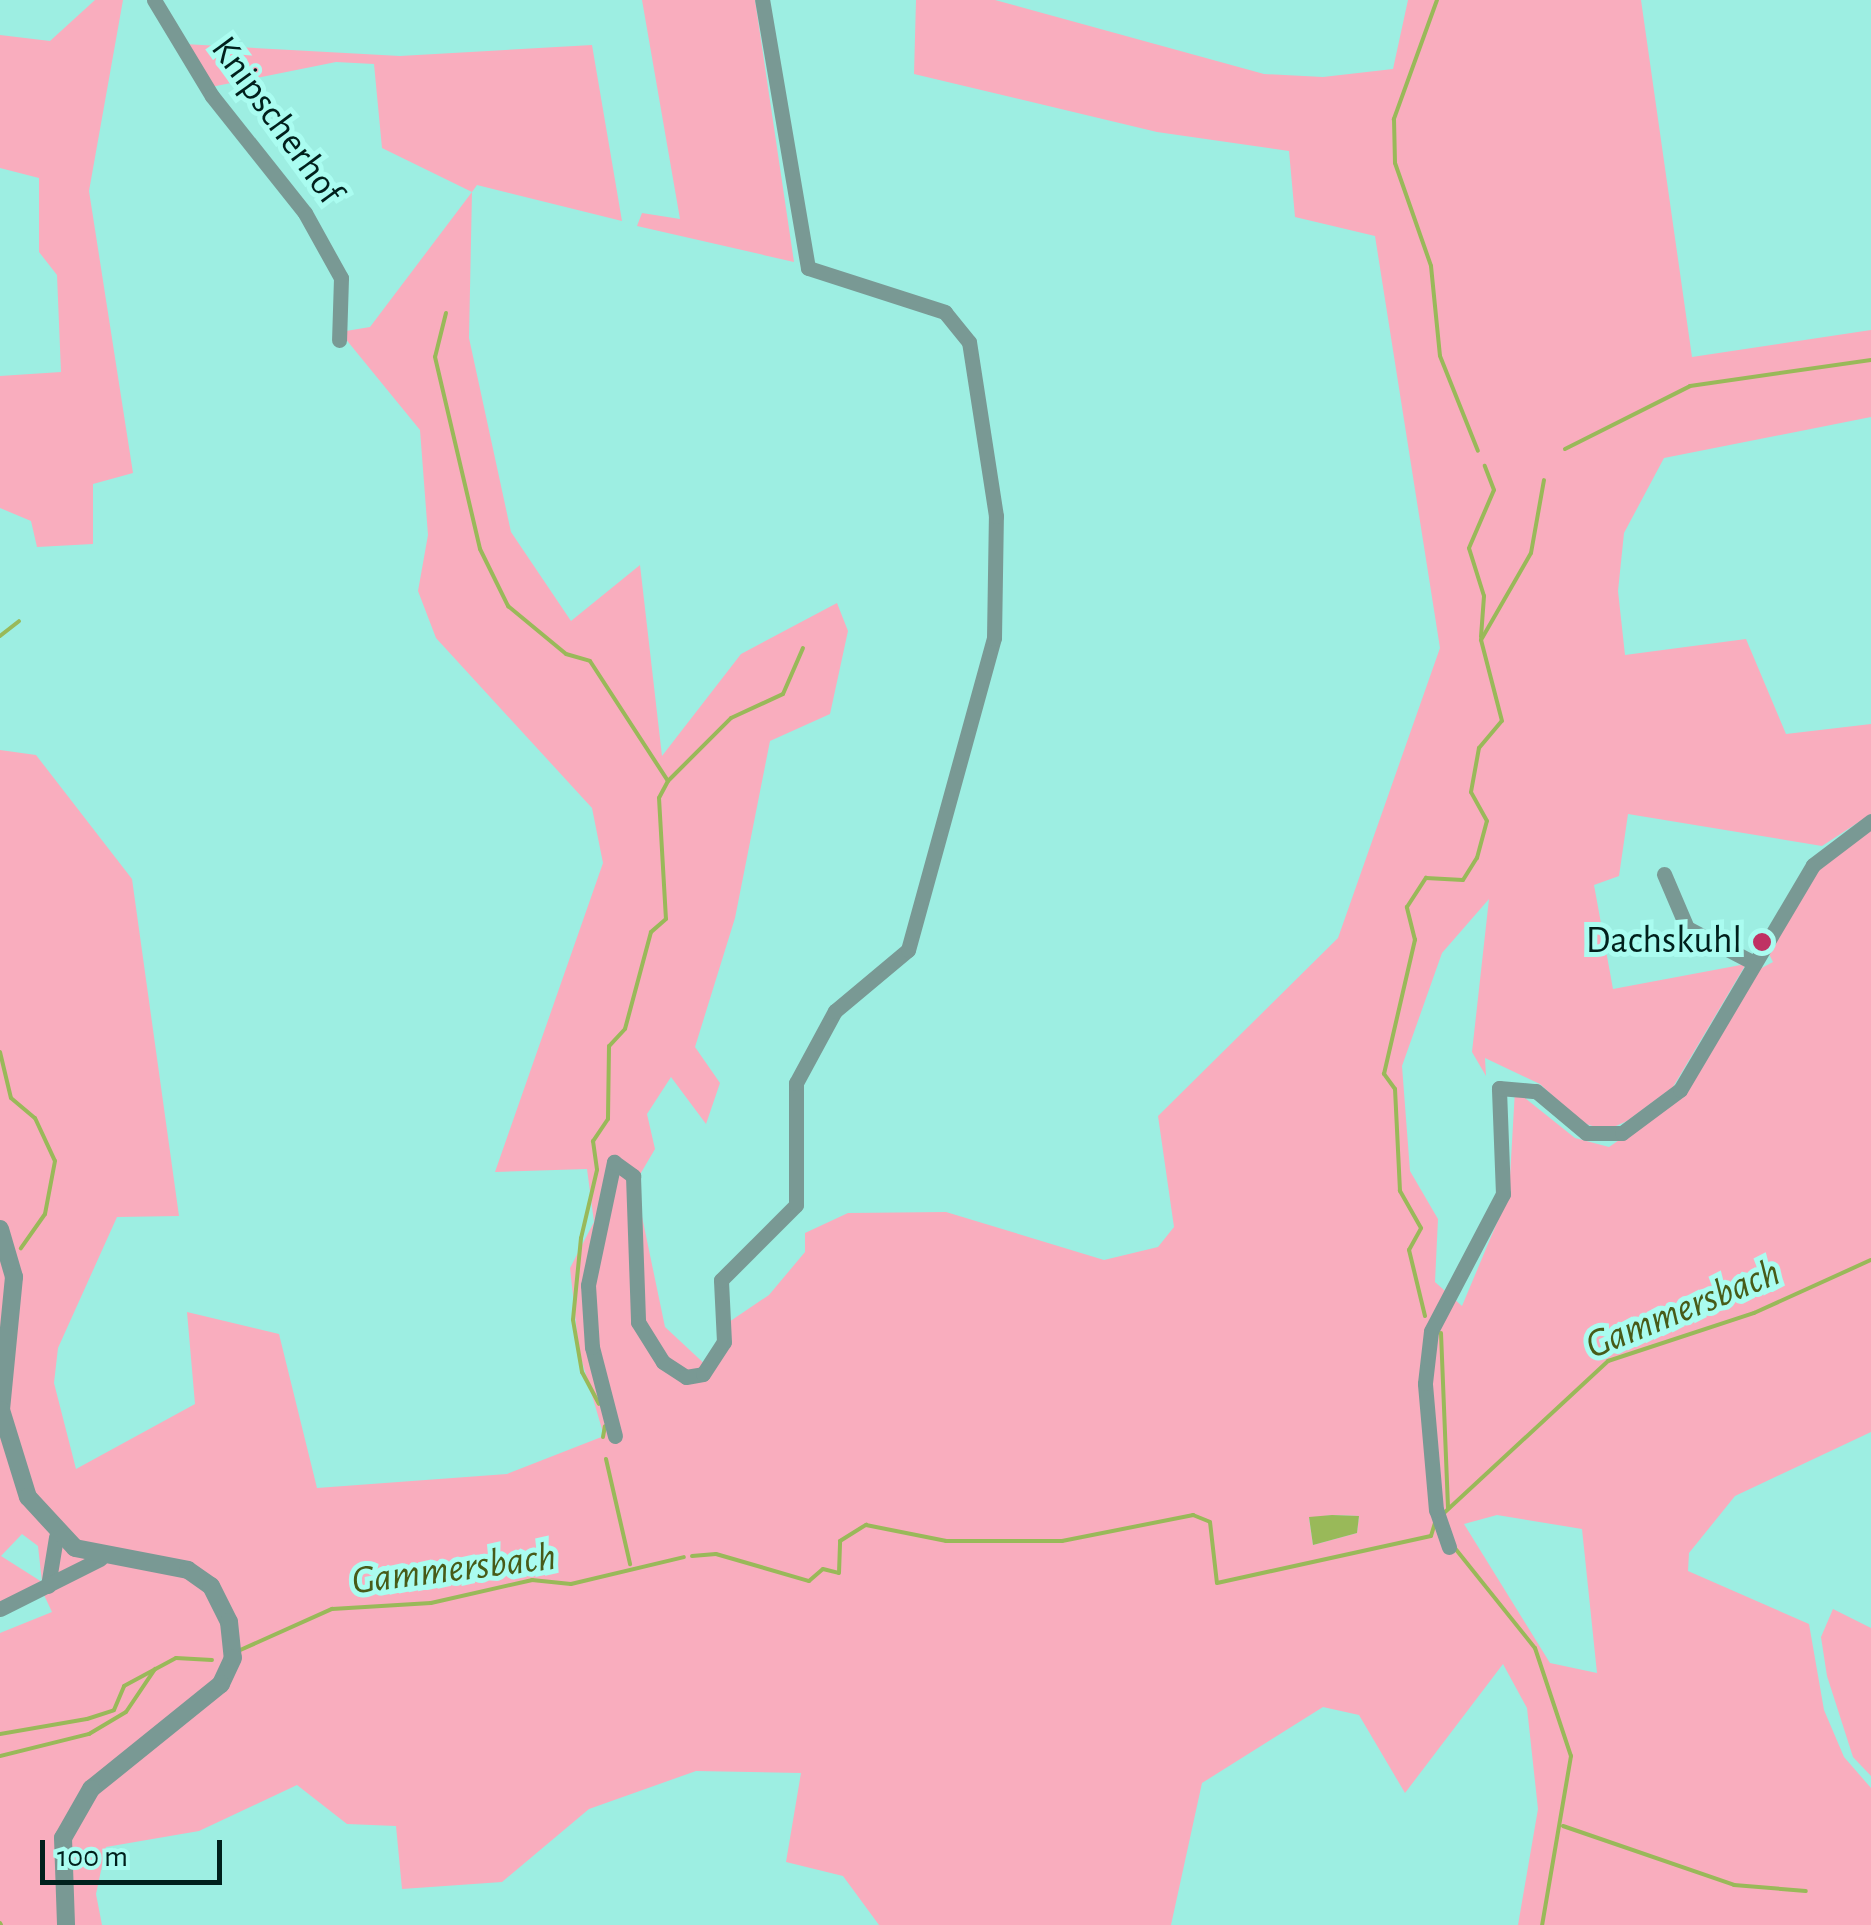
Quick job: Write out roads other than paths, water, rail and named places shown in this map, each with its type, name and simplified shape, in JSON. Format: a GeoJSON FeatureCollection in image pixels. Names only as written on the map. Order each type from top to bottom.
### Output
{"type":"FeatureCollection","features":[{"type":"Feature","properties":{"kind":"street","name":"Knipscherhof"},"geometry":{"type":"LineString","coordinates":[[154,0],[212,96],[306,213],[341,278],[339,340]]}},
{"type":"Feature","properties":{"kind":"street"},"geometry":{"type":"LineString","coordinates":[[615,1436],[592,1347],[588,1284],[614,1162],[632,1176],[638,1322],[648,1345],[686,1377],[719,1357],[721,1280],[796,1205],[796,1084],[835,1012],[908,950],[990,662],[996,516],[962,326],[925,304],[808,268],[762,0]]}},
{"type":"Feature","properties":{"kind":"street"},"geometry":{"type":"LineString","coordinates":[[1449,1546],[1436,1510],[1425,1383],[1432,1331],[1503,1194],[1499,1088],[1536,1091],[1586,1134],[1622,1133],[1680,1090],[1813,865],[1871,821]]}},
{"type":"Feature","properties":{"kind":"street"},"geometry":{"type":"LineString","coordinates":[[1664,874],[1687,928],[1754,963]]}},
{"type":"Feature","properties":{"kind":"street"},"geometry":{"type":"LineString","coordinates":[[0,1229],[14,1277],[1,1410],[28,1496],[56,1537],[100,1558],[180,1566],[211,1586],[230,1622],[233,1658],[221,1684],[91,1789],[63,1838],[66,1925]]}},
{"type":"Feature","properties":{"kind":"street"},"geometry":{"type":"LineString","coordinates":[[48,1586],[56,1537]]}},
{"type":"Feature","properties":{"kind":"street"},"geometry":{"type":"LineString","coordinates":[[0,1609],[100,1558]]}},
{"type":"Feature","properties":{"kind":"waterway"},"geometry":{"type":"LineString","coordinates":[[1437,0],[1394,119],[1395,163],[1431,266],[1440,356],[1478,451]]}},
{"type":"Feature","properties":{"kind":"waterway"},"geometry":{"type":"LineString","coordinates":[[446,313],[435,357],[480,549],[508,606],[566,654],[590,661],[668,781],[659,798],[666,919],[651,932],[625,1029],[609,1046],[608,1119],[593,1141],[597,1170],[581,1238],[573,1320],[582,1372],[599,1404]]}},
{"type":"Feature","properties":{"kind":"waterway"},"geometry":{"type":"LineString","coordinates":[[1565,449],[1690,386],[1871,360]]}},
{"type":"Feature","properties":{"kind":"waterway"},"geometry":{"type":"LineString","coordinates":[[1481,637],[1484,596],[1469,548],[1494,490],[1485,466]]}},
{"type":"Feature","properties":{"kind":"waterway"},"geometry":{"type":"LineString","coordinates":[[1425,1316],[1409,1250],[1421,1228],[1400,1191],[1395,1089],[1384,1074],[1415,940],[1407,907],[1426,878],[1463,880],[1477,858],[1487,821],[1471,792],[1479,748],[1502,721],[1481,640],[1531,553],[1544,480]]}},
{"type":"Feature","properties":{"kind":"waterway"},"geometry":{"type":"LineString","coordinates":[[0,636],[19,621]]}},
{"type":"Feature","properties":{"kind":"waterway"},"geometry":{"type":"LineString","coordinates":[[668,781],[731,718],[783,694],[803,648]]}},
{"type":"Feature","properties":{"kind":"waterway"},"geometry":{"type":"LineString","coordinates":[[0,1052],[11,1098],[35,1118],[55,1161],[45,1214],[21,1248]]}},
{"type":"Feature","properties":{"kind":"waterway","name":"Gammersbach"},"geometry":{"type":"LineString","coordinates":[[1444,1513],[1608,1361],[1754,1313],[1871,1260]]}},
{"type":"Feature","properties":{"kind":"waterway"},"geometry":{"type":"LineString","coordinates":[[1441,1333],[1448,1508]]}},
{"type":"Feature","properties":{"kind":"waterway"},"geometry":{"type":"LineString","coordinates":[[603,1437],[605,1426]]}},
{"type":"Feature","properties":{"kind":"waterway"},"geometry":{"type":"LineString","coordinates":[[606,1459],[630,1564]]}},
{"type":"Feature","properties":{"kind":"waterway","name":"Gammersbach"},"geometry":{"type":"LineString","coordinates":[[692,1556],[716,1554],[809,1581],[823,1569],[839,1573],[840,1541],[866,1525],[946,1541],[1062,1541],[1193,1515],[1210,1522],[1217,1583],[1431,1536],[1435,1523]]}},
{"type":"Feature","properties":{"kind":"waterway"},"geometry":{"type":"LineString","coordinates":[[1454,1547],[1535,1648],[1571,1756],[1542,1925]]}},
{"type":"Feature","properties":{"kind":"waterway","name":"Gammersbach"},"geometry":{"type":"LineString","coordinates":[[238,1651],[332,1609],[431,1603],[532,1580],[571,1584],[684,1557]]}},
{"type":"Feature","properties":{"kind":"waterway","name":"Gammersbach"},"geometry":{"type":"LineString","coordinates":[[0,1734],[87,1719],[114,1710],[124,1686],[176,1658],[212,1660]]}},
{"type":"Feature","properties":{"kind":"waterway"},"geometry":{"type":"LineString","coordinates":[[0,1756],[89,1734],[126,1712],[155,1669]]}},
{"type":"Feature","properties":{"kind":"waterway"},"geometry":{"type":"LineString","coordinates":[[1563,1826],[1734,1885],[1806,1891]]}},
{"type":"Feature","properties":{"kind":"place","name":"Dachskuhl"},"geometry":{"type":"Point","coordinates":[1762,942]}}]}
